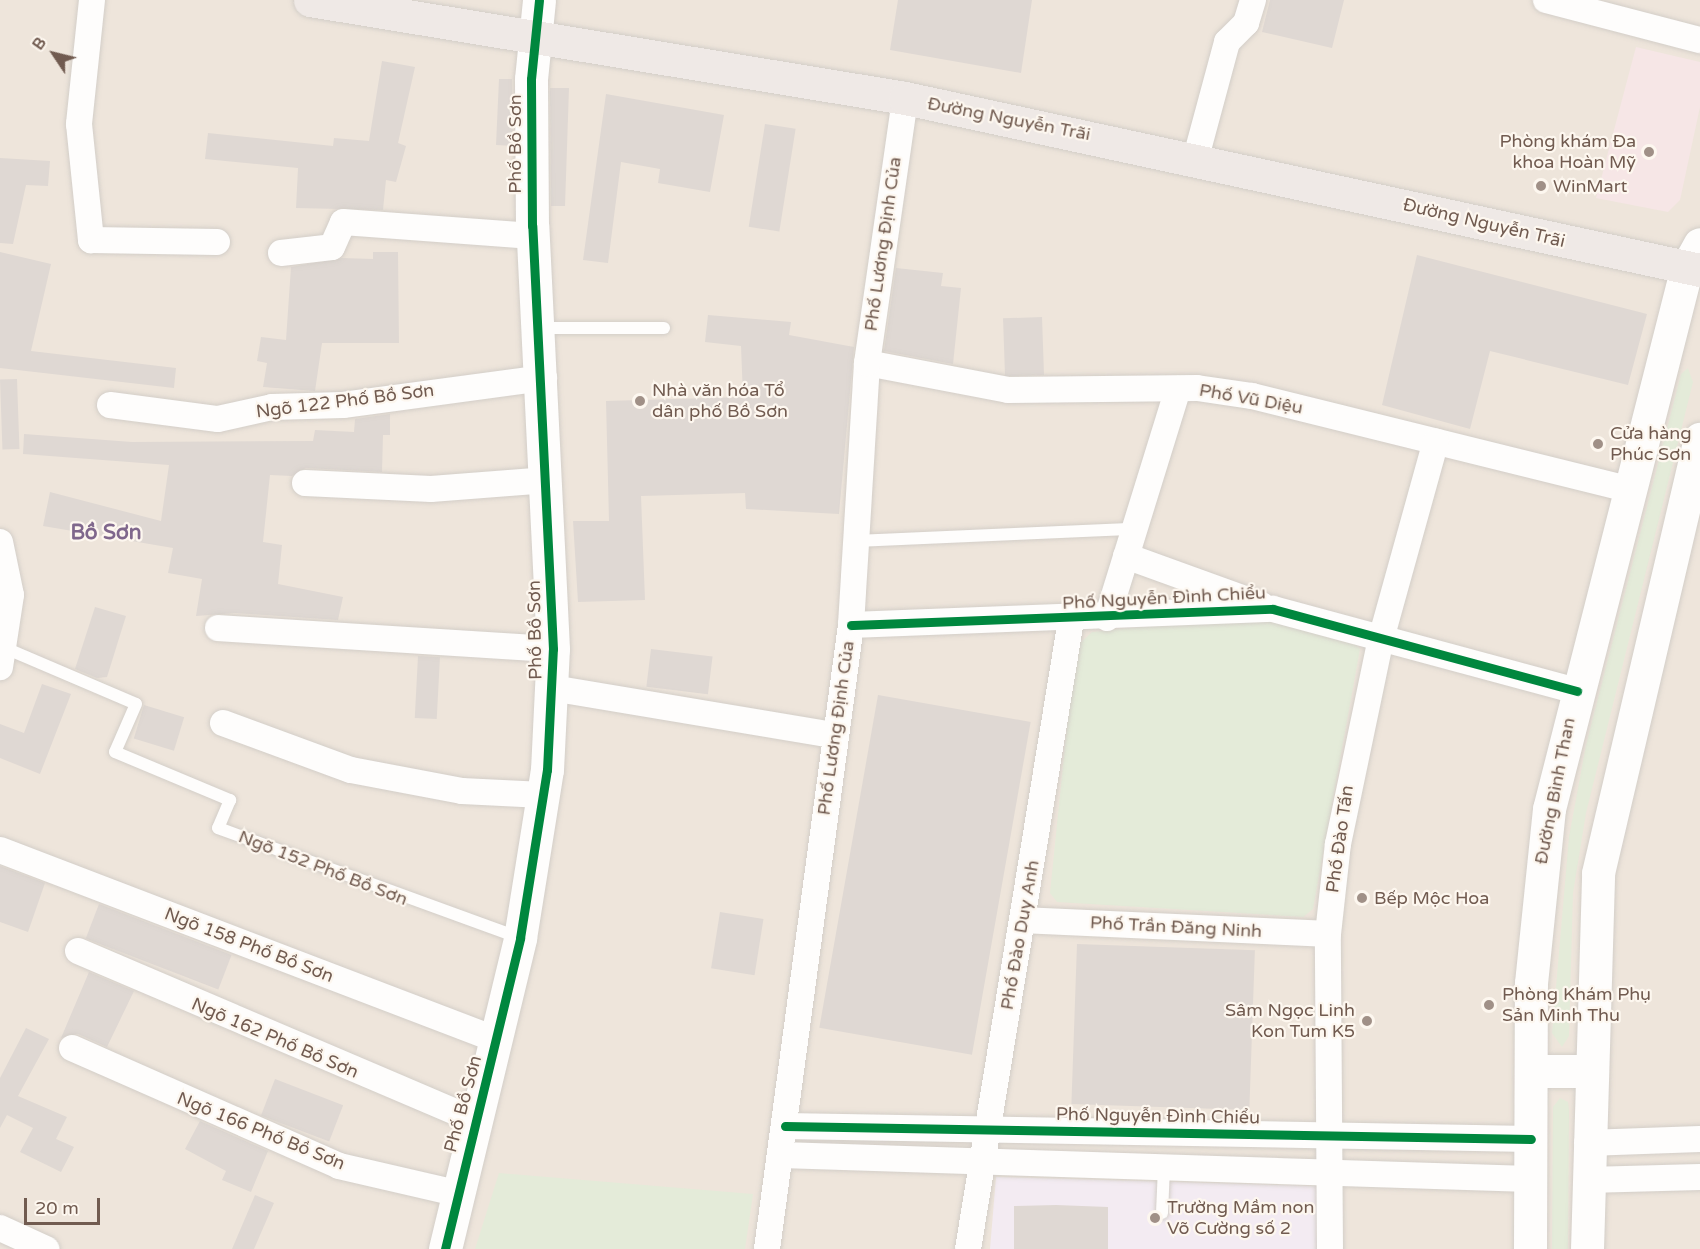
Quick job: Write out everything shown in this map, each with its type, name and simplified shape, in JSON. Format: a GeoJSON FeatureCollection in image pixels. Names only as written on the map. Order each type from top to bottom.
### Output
{"type":"FeatureCollection","features":[{"type":"Feature","properties":{"kind":"highway","name":"Đường Nguyễn Trãi"},"geometry":{"type":"LineString","coordinates":[[310,0],[905,98],[1696,260]]}},
{"type":"Feature","properties":{"kind":"main road","name":"Phố Bồ Sơn"},"geometry":{"type":"LineString","coordinates":[[445,1249],[456,1193],[497,1040],[520,938],[543,795],[552,688],[553,649],[544,378],[532,236],[535,38],[539,0]]}},
{"type":"Feature","properties":{"kind":"main road","name":"Đường Bình Than"},"geometry":{"type":"LineString","coordinates":[[1530,1249],[1531,1071],[1537,895],[1561,748],[1628,489],[1696,260]]}},
{"type":"Feature","properties":{"kind":"main road"},"geometry":{"type":"LineString","coordinates":[[1587,1249],[1587,1143],[1593,934],[1604,832],[1694,483],[1700,439]]}},
{"type":"Feature","properties":{"kind":"main road"},"geometry":{"type":"LineString","coordinates":[[1531,1071],[1589,1071]]}},
{"type":"Feature","properties":{"kind":"street"},"geometry":{"type":"LineString","coordinates":[[93,0],[79,124],[92,240],[217,242]]}},
{"type":"Feature","properties":{"kind":"street"},"geometry":{"type":"LineString","coordinates":[[1196,157],[1227,42],[1246,23],[1253,0]]}},
{"type":"Feature","properties":{"kind":"street"},"geometry":{"type":"LineString","coordinates":[[1550,0],[1700,40]]}},
{"type":"Feature","properties":{"kind":"street","name":"Phố Lương Định Của"},"geometry":{"type":"LineString","coordinates":[[767,1249],[785,1126],[834,735],[851,625],[867,363],[905,98]]}},
{"type":"Feature","properties":{"kind":"street"},"geometry":{"type":"LineString","coordinates":[[281,253],[322,252],[332,247],[343,222],[532,236]]}},
{"type":"Feature","properties":{"kind":"street","name":"Phố Vũ Diệu"},"geometry":{"type":"LineString","coordinates":[[867,363],[1008,390],[1178,389],[1252,396],[1628,489]]}},
{"type":"Feature","properties":{"kind":"street","name":"Ngõ 122 Phố Bồ Sơn"},"geometry":{"type":"LineString","coordinates":[[110,405],[218,420],[272,407],[343,405],[544,378]]}},
{"type":"Feature","properties":{"kind":"street"},"geometry":{"type":"LineString","coordinates":[[1107,618],[1178,389]]}},
{"type":"Feature","properties":{"kind":"street","name":"Phố Đào Tấn"},"geometry":{"type":"LineString","coordinates":[[1330,1249],[1328,934],[1351,765],[1382,639],[1436,441]]}},
{"type":"Feature","properties":{"kind":"street"},"geometry":{"type":"LineString","coordinates":[[305,483],[431,489],[548,480]]}},
{"type":"Feature","properties":{"kind":"street"},"geometry":{"type":"LineString","coordinates":[[0,542],[11,576],[2,657]]}},
{"type":"Feature","properties":{"kind":"street"},"geometry":{"type":"LineString","coordinates":[[1126,556],[1273,609]]}},
{"type":"Feature","properties":{"kind":"street","name":"Phố Nguyễn Đình Chiểu"},"geometry":{"type":"LineString","coordinates":[[851,625],[1071,620],[1273,609],[1577,691]]}},
{"type":"Feature","properties":{"kind":"street","name":"Phố Đào Duy Anh"},"geometry":{"type":"LineString","coordinates":[[968,1249],[978,1162],[1023,920],[1071,620]]}},
{"type":"Feature","properties":{"kind":"street"},"geometry":{"type":"LineString","coordinates":[[218,628],[553,649]]}},
{"type":"Feature","properties":{"kind":"street"},"geometry":{"type":"LineString","coordinates":[[552,688],[834,735]]}},
{"type":"Feature","properties":{"kind":"street"},"geometry":{"type":"LineString","coordinates":[[223,723],[351,770],[462,790],[543,795]]}},
{"type":"Feature","properties":{"kind":"street","name":"Ngõ 158 Phố Bồ Sơn"},"geometry":{"type":"LineString","coordinates":[[0,850],[497,1040]]}},
{"type":"Feature","properties":{"kind":"street","name":"Phố Trần Đăng Ninh"},"geometry":{"type":"LineString","coordinates":[[1023,920],[1328,934]]}},
{"type":"Feature","properties":{"kind":"street","name":"Ngõ 162 Phố Bồ Sơn"},"geometry":{"type":"LineString","coordinates":[[78,951],[474,1120]]}},
{"type":"Feature","properties":{"kind":"street","name":"Ngõ 166 Phố Bồ Sơn"},"geometry":{"type":"LineString","coordinates":[[72,1048],[339,1166],[456,1193]]}},
{"type":"Feature","properties":{"kind":"street","name":"Phố Nguyễn Đình Chiểu"},"geometry":{"type":"LineString","coordinates":[[785,1126],[1531,1138]]}},
{"type":"Feature","properties":{"kind":"street"},"geometry":{"type":"LineString","coordinates":[[1164,1167],[1167,1133]]}},
{"type":"Feature","properties":{"kind":"street"},"geometry":{"type":"LineString","coordinates":[[1587,1143],[1700,1139]]}},
{"type":"Feature","properties":{"kind":"street"},"geometry":{"type":"LineString","coordinates":[[781,1155],[1530,1179]]}},
{"type":"Feature","properties":{"kind":"street"},"geometry":{"type":"LineString","coordinates":[[1587,1180],[1700,1177]]}},
{"type":"Feature","properties":{"kind":"street"},"geometry":{"type":"LineString","coordinates":[[0,1228],[46,1249]]}},
{"type":"Feature","properties":{"kind":"lane"},"geometry":{"type":"LineString","coordinates":[[540,328],[664,328]]}},
{"type":"Feature","properties":{"kind":"lane"},"geometry":{"type":"LineString","coordinates":[[856,540],[1134,529]]}},
{"type":"Feature","properties":{"kind":"lane","name":"Ngõ 152 Phố Bồ Sơn"},"geometry":{"type":"LineString","coordinates":[[2,657],[136,704],[115,752],[230,800],[218,828],[520,938]]}},
{"type":"Feature","properties":{"kind":"lane"},"geometry":{"type":"LineString","coordinates":[[1162,1213],[1164,1167]]}},
{"type":"Feature","properties":{"kind":"shaded area"},"geometry":{"type":"Polygon","coordinates":[[[0,0],[1700,0],[1700,1249],[0,1249],[0,0]]]}},
{"type":"Feature","properties":{"kind":"shaded area","name":"Phòng khám Đa khoa Hoàn Mỹ"},"geometry":{"type":"Polygon","coordinates":[[[1636,47],[1700,62],[1700,107],[1680,200],[1668,212],[1596,198],[1636,47]]]}},
{"type":"Feature","properties":{"kind":"shaded area","name":"Trường Mầm non Võ Cường số 2"},"geometry":{"type":"Polygon","coordinates":[[[996,1177],[1317,1186],[1318,1249],[990,1249],[996,1177]]]}},
{"type":"Feature","properties":{"kind":"green space"},"geometry":{"type":"Polygon","coordinates":[[[1688,368],[1693,382],[1586,813],[1573,893],[1569,1036],[1562,1047],[1552,1033],[1569,837],[1586,745],[1681,374],[1688,368]]]}},
{"type":"Feature","properties":{"kind":"green space"},"geometry":{"type":"Polygon","coordinates":[[[1266,614],[1346,635],[1360,649],[1313,909],[1303,917],[1057,902],[1050,893],[1075,648],[1092,632],[1266,614]]]}},
{"type":"Feature","properties":{"kind":"green space"},"geometry":{"type":"Polygon","coordinates":[[[1560,1098],[1568,1102],[1569,1110],[1568,1249],[1552,1249],[1553,1107],[1560,1098]]]}},
{"type":"Feature","properties":{"kind":"green space"},"geometry":{"type":"Polygon","coordinates":[[[499,1173],[753,1194],[745,1249],[475,1249],[499,1173]]]}},
{"type":"Feature","properties":{"kind":"building"},"geometry":{"type":"Polygon","coordinates":[[[898,0],[1032,0],[1021,73],[890,50],[898,0]]]}},
{"type":"Feature","properties":{"kind":"building"},"geometry":{"type":"Polygon","coordinates":[[[1270,0],[1344,0],[1332,48],[1262,32],[1270,0]]]}},
{"type":"Feature","properties":{"kind":"building"},"geometry":{"type":"Polygon","coordinates":[[[382,61],[415,67],[398,143],[406,146],[396,182],[386,180],[383,210],[296,208],[298,168],[205,159],[208,133],[333,146],[334,138],[369,141],[382,61]]]}},
{"type":"Feature","properties":{"kind":"building"},"geometry":{"type":"Polygon","coordinates":[[[499,79],[512,79],[513,146],[496,145],[499,79]]]}},
{"type":"Feature","properties":{"kind":"building"},"geometry":{"type":"Polygon","coordinates":[[[550,88],[569,88],[565,206],[551,206],[550,88]]]}},
{"type":"Feature","properties":{"kind":"building"},"geometry":{"type":"Polygon","coordinates":[[[606,94],[724,115],[710,192],[658,183],[660,169],[621,162],[608,263],[583,260],[606,94]]]}},
{"type":"Feature","properties":{"kind":"building"},"geometry":{"type":"Polygon","coordinates":[[[765,124],[796,129],[779,232],[749,227],[765,124]]]}},
{"type":"Feature","properties":{"kind":"building"},"geometry":{"type":"Polygon","coordinates":[[[0,158],[50,161],[48,186],[26,185],[13,244],[0,243],[0,158]]]}},
{"type":"Feature","properties":{"kind":"building"},"geometry":{"type":"Polygon","coordinates":[[[0,252],[51,264],[31,351],[176,368],[174,388],[0,368],[0,252]]]}},
{"type":"Feature","properties":{"kind":"building"},"geometry":{"type":"Polygon","coordinates":[[[373,252],[398,252],[399,343],[322,343],[315,391],[263,387],[267,363],[257,361],[261,337],[286,340],[291,267],[342,258],[373,259],[373,252]]]}},
{"type":"Feature","properties":{"kind":"building"},"geometry":{"type":"Polygon","coordinates":[[[1417,255],[1647,314],[1628,385],[1490,351],[1470,429],[1382,405],[1417,255]]]}},
{"type":"Feature","properties":{"kind":"building"},"geometry":{"type":"Polygon","coordinates":[[[896,268],[943,273],[941,286],[961,288],[953,364],[884,351],[896,268]]]}},
{"type":"Feature","properties":{"kind":"building"},"geometry":{"type":"Polygon","coordinates":[[[708,315],[791,322],[789,335],[854,347],[839,514],[746,509],[745,493],[641,496],[645,600],[578,602],[573,521],[609,521],[606,401],[743,397],[741,346],[705,342],[708,315]]]}},
{"type":"Feature","properties":{"kind":"building"},"geometry":{"type":"Polygon","coordinates":[[[1042,317],[1044,375],[1005,376],[1003,318],[1042,317]]]}},
{"type":"Feature","properties":{"kind":"building"},"geometry":{"type":"Polygon","coordinates":[[[17,379],[19,449],[2,450],[0,380],[17,379]]]}},
{"type":"Feature","properties":{"kind":"building"},"geometry":{"type":"Polygon","coordinates":[[[390,414],[390,435],[383,435],[382,472],[306,468],[292,476],[270,475],[263,542],[282,545],[278,584],[343,597],[338,620],[235,613],[196,616],[202,579],[168,573],[173,548],[43,526],[50,492],[161,521],[169,465],[23,454],[24,434],[132,442],[313,441],[315,430],[354,432],[355,419],[390,414]]]}},
{"type":"Feature","properties":{"kind":"building"},"geometry":{"type":"Polygon","coordinates":[[[95,607],[126,616],[107,677],[97,678],[75,669],[95,607]]]}},
{"type":"Feature","properties":{"kind":"building"},"geometry":{"type":"Polygon","coordinates":[[[651,649],[713,657],[708,694],[646,687],[651,649]]]}},
{"type":"Feature","properties":{"kind":"building"},"geometry":{"type":"Polygon","coordinates":[[[418,656],[440,657],[437,719],[415,718],[418,656]]]}},
{"type":"Feature","properties":{"kind":"building"},"geometry":{"type":"Polygon","coordinates":[[[42,684],[71,694],[40,774],[0,758],[0,724],[24,733],[42,684]]]}},
{"type":"Feature","properties":{"kind":"building"},"geometry":{"type":"Polygon","coordinates":[[[878,695],[1031,722],[972,1055],[819,1028],[878,695]]]}},
{"type":"Feature","properties":{"kind":"building"},"geometry":{"type":"Polygon","coordinates":[[[144,705],[184,717],[174,751],[134,738],[144,705]]]}},
{"type":"Feature","properties":{"kind":"building"},"geometry":{"type":"Polygon","coordinates":[[[0,866],[45,883],[28,932],[0,922],[0,866]]]}},
{"type":"Feature","properties":{"kind":"building"},"geometry":{"type":"Polygon","coordinates":[[[99,904],[232,955],[218,989],[86,939],[99,904]]]}},
{"type":"Feature","properties":{"kind":"building"},"geometry":{"type":"Polygon","coordinates":[[[720,912],[763,919],[755,975],[711,968],[720,912]]]}},
{"type":"Feature","properties":{"kind":"building"},"geometry":{"type":"Polygon","coordinates":[[[1077,944],[1255,950],[1249,1110],[1071,1104],[1077,944]]]}},
{"type":"Feature","properties":{"kind":"building"},"geometry":{"type":"Polygon","coordinates":[[[89,972],[134,991],[107,1047],[78,1034],[61,1038],[89,972]]]}},
{"type":"Feature","properties":{"kind":"building"},"geometry":{"type":"Polygon","coordinates":[[[26,1028],[49,1039],[18,1096],[67,1117],[56,1139],[74,1147],[61,1172],[20,1152],[33,1128],[7,1115],[0,1128],[0,1078],[26,1028]]]}},
{"type":"Feature","properties":{"kind":"building"},"geometry":{"type":"Polygon","coordinates":[[[275,1079],[343,1105],[329,1142],[261,1115],[275,1079]]]}},
{"type":"Feature","properties":{"kind":"building"},"geometry":{"type":"Polygon","coordinates":[[[200,1121],[268,1151],[251,1192],[222,1180],[226,1171],[185,1149],[200,1121]]]}},
{"type":"Feature","properties":{"kind":"building"},"geometry":{"type":"Polygon","coordinates":[[[255,1195],[274,1203],[254,1249],[232,1249],[255,1195]]]}},
{"type":"Feature","properties":{"kind":"building"},"geometry":{"type":"Polygon","coordinates":[[[1014,1206],[1108,1207],[1108,1249],[1014,1249],[1014,1206]]]}},
{"type":"Feature","properties":{"kind":"cycle path"},"geometry":{"type":"LineString","coordinates":[[445,1249],[520,938],[547,770],[553,649],[532,226],[531,79],[539,0]]}},
{"type":"Feature","properties":{"kind":"cycle path"},"geometry":{"type":"LineString","coordinates":[[851,625],[1273,609],[1577,691]]}},
{"type":"Feature","properties":{"kind":"cycle path"},"geometry":{"type":"LineString","coordinates":[[785,1126],[1531,1139]]}},
{"type":"Feature","properties":{"kind":"place","name":"Phòng khám Đa khoa Hoàn Mỹ"},"geometry":{"type":"Point","coordinates":[1649,152]}},
{"type":"Feature","properties":{"kind":"place","name":"WinMart"},"geometry":{"type":"Point","coordinates":[1541,186]}},
{"type":"Feature","properties":{"kind":"place","name":"Nhà văn hóa Tổ dân phố Bồ Sơn"},"geometry":{"type":"Point","coordinates":[640,401]}},
{"type":"Feature","properties":{"kind":"place","name":"Cửa hàng Phúc Sơn"},"geometry":{"type":"Point","coordinates":[1598,444]}},
{"type":"Feature","properties":{"kind":"place","name":"Bếp Mộc Hoa"},"geometry":{"type":"Point","coordinates":[1362,898]}},
{"type":"Feature","properties":{"kind":"place","name":"Phòng Khám Phụ Sản Minh Thu"},"geometry":{"type":"Point","coordinates":[1489,1005]}},
{"type":"Feature","properties":{"kind":"place","name":"Sâm Ngọc Linh Kon Tum K5"},"geometry":{"type":"Point","coordinates":[1367,1021]}},
{"type":"Feature","properties":{"kind":"place","name":"Trường Mầm non Võ Cường số 2"},"geometry":{"type":"Point","coordinates":[1155,1218]}},
{"type":"Feature","properties":{"kind":"district","name":"Bồ Sơn"},"geometry":{"type":"Point","coordinates":[106,533]}}]}
